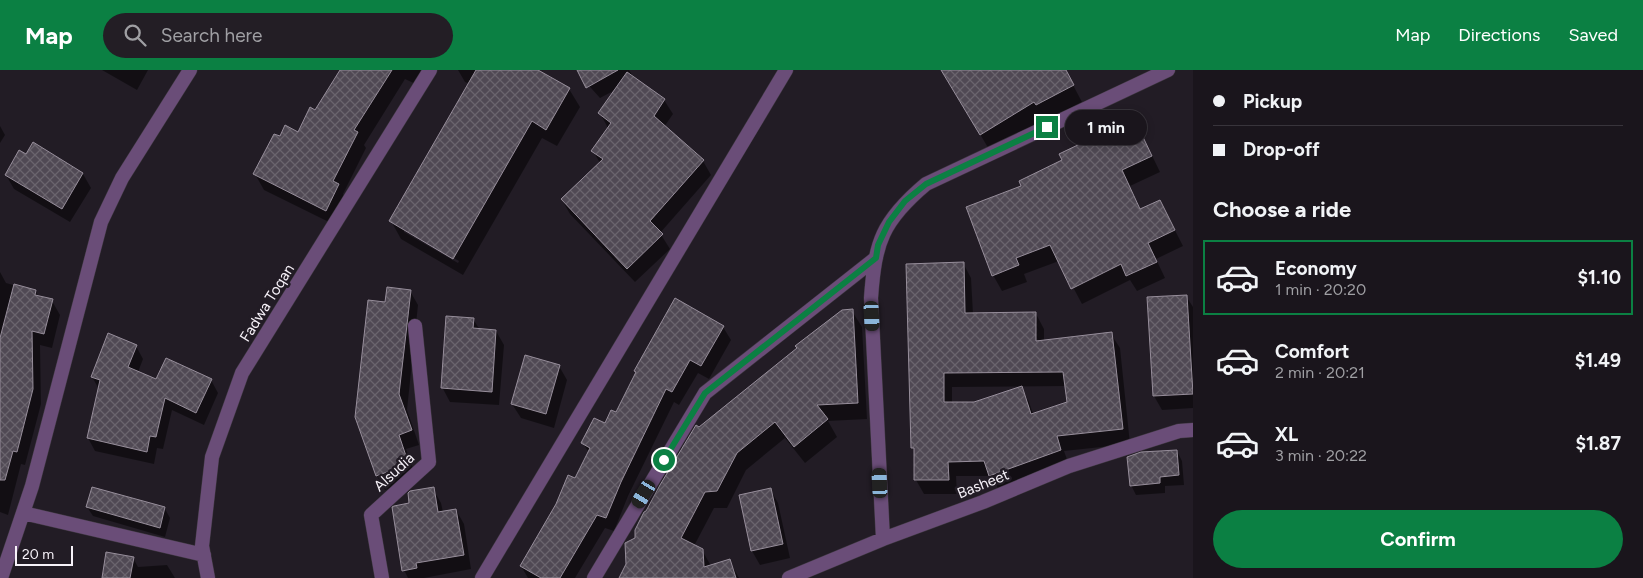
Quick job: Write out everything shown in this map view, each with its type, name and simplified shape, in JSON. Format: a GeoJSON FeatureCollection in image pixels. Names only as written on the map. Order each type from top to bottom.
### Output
{"type":"FeatureCollection","features":[{"type":"Feature","properties":{"kind":"street"},"geometry":{"type":"LineString","coordinates":[[1,578],[32,486],[101,222],[122,178],[190,70]]}},
{"type":"Feature","properties":{"kind":"street","name":"Fadwa Toqan"},"geometry":{"type":"LineString","coordinates":[[208,578],[202,546],[212,457],[242,373],[430,70]]}},
{"type":"Feature","properties":{"kind":"street"},"geometry":{"type":"LineString","coordinates":[[482,578],[786,70]]}},
{"type":"Feature","properties":{"kind":"street"},"geometry":{"type":"LineString","coordinates":[[883,539],[871,298],[873,267],[878,245],[889,222],[905,201],[926,184],[1168,70]]}},
{"type":"Feature","properties":{"kind":"street"},"geometry":{"type":"LineString","coordinates":[[594,578],[705,393],[876,258]]}},
{"type":"Feature","properties":{"kind":"street","name":"Alsudia"},"geometry":{"type":"LineString","coordinates":[[382,578],[371,515],[429,462],[415,326]]}},
{"type":"Feature","properties":{"kind":"street","name":"Basheet"},"geometry":{"type":"LineString","coordinates":[[789,578],[1069,466],[1179,431],[1193,430]]}},
{"type":"Feature","properties":{"kind":"street"},"geometry":{"type":"LineString","coordinates":[[23,513],[204,555]]}},
{"type":"Feature","properties":{"kind":"building"},"geometry":{"type":"Polygon","coordinates":[[[340,70],[392,70],[354,130],[358,132],[333,181],[339,184],[326,211],[253,174],[274,134],[280,136],[285,125],[298,132],[310,107],[315,110],[340,70]]]}},
{"type":"Feature","properties":{"kind":"building"},"geometry":{"type":"Polygon","coordinates":[[[476,70],[538,70],[570,88],[546,130],[532,121],[453,259],[389,221],[476,70]]]}},
{"type":"Feature","properties":{"kind":"building"},"geometry":{"type":"Polygon","coordinates":[[[577,70],[618,70],[586,88],[577,70]]]}},
{"type":"Feature","properties":{"kind":"building"},"geometry":{"type":"Polygon","coordinates":[[[941,70],[1066,70],[1074,85],[1036,105],[1034,102],[980,135],[941,70]]]}},
{"type":"Feature","properties":{"kind":"building"},"geometry":{"type":"Polygon","coordinates":[[[627,72],[665,99],[654,116],[704,160],[650,221],[663,234],[627,269],[561,199],[603,159],[591,151],[611,123],[598,113],[627,72]]]}},
{"type":"Feature","properties":{"kind":"building"},"geometry":{"type":"Polygon","coordinates":[[[1134,118],[1152,156],[1122,170],[1140,209],[1160,200],[1175,230],[1148,243],[1157,262],[1126,276],[1121,264],[1071,289],[1050,245],[1016,258],[1019,265],[992,276],[966,207],[1021,186],[1019,181],[1062,160],[1059,154],[1134,118]]]}},
{"type":"Feature","properties":{"kind":"building"},"geometry":{"type":"Polygon","coordinates":[[[33,142],[83,173],[62,209],[5,175],[19,150],[26,154],[33,142]]]}},
{"type":"Feature","properties":{"kind":"building"},"geometry":{"type":"Polygon","coordinates":[[[964,262],[965,313],[1036,312],[1036,341],[1112,332],[1123,429],[1057,436],[1061,450],[989,476],[984,461],[948,462],[949,480],[914,480],[914,448],[911,448],[906,264],[964,262]],[[1063,372],[944,373],[944,402],[974,402],[1022,386],[1031,414],[1067,402],[1063,372]]]}},
{"type":"Feature","properties":{"kind":"building"},"geometry":{"type":"Polygon","coordinates":[[[14,284],[36,290],[35,295],[53,299],[44,334],[32,331],[33,389],[17,452],[13,451],[5,480],[0,480],[0,338],[14,284]]]}},
{"type":"Feature","properties":{"kind":"building"},"geometry":{"type":"Polygon","coordinates":[[[387,287],[411,290],[399,394],[412,430],[399,435],[407,459],[407,465],[376,476],[355,417],[368,300],[385,302],[387,287]]]}},
{"type":"Feature","properties":{"kind":"building"},"geometry":{"type":"Polygon","coordinates":[[[1187,295],[1193,394],[1153,396],[1147,297],[1187,295]]]}},
{"type":"Feature","properties":{"kind":"building"},"geometry":{"type":"Polygon","coordinates":[[[675,298],[724,326],[701,366],[690,360],[672,392],[666,389],[621,482],[606,518],[597,515],[560,578],[541,578],[520,566],[556,504],[568,475],[575,478],[590,448],[581,443],[594,418],[605,423],[611,410],[616,412],[636,372],[634,371],[675,298]]]}},
{"type":"Feature","properties":{"kind":"building"},"geometry":{"type":"Polygon","coordinates":[[[853,309],[858,403],[817,405],[828,419],[794,447],[775,422],[737,453],[717,491],[705,492],[681,538],[703,549],[704,567],[730,559],[736,578],[619,578],[626,564],[625,543],[635,538],[635,530],[644,512],[696,425],[699,427],[797,348],[795,346],[842,310],[853,309]]]}},
{"type":"Feature","properties":{"kind":"building"},"geometry":{"type":"Polygon","coordinates":[[[446,316],[474,318],[473,328],[496,330],[492,392],[441,388],[446,316]]]}},
{"type":"Feature","properties":{"kind":"building"},"geometry":{"type":"Polygon","coordinates":[[[108,333],[137,345],[128,367],[156,379],[166,358],[212,379],[196,413],[165,398],[156,437],[150,436],[147,452],[87,438],[100,380],[91,377],[108,333]]]}},
{"type":"Feature","properties":{"kind":"building"},"geometry":{"type":"Polygon","coordinates":[[[525,355],[560,365],[546,414],[511,404],[525,355]]]}},
{"type":"Feature","properties":{"kind":"building"},"geometry":{"type":"Polygon","coordinates":[[[1177,450],[1179,475],[1160,477],[1160,483],[1130,486],[1127,457],[1141,452],[1177,450]]]}},
{"type":"Feature","properties":{"kind":"building"},"geometry":{"type":"Polygon","coordinates":[[[92,487],[165,507],[160,528],[86,507],[92,487]]]}},
{"type":"Feature","properties":{"kind":"building"},"geometry":{"type":"Polygon","coordinates":[[[434,487],[438,512],[456,509],[464,555],[416,563],[417,568],[402,571],[392,507],[409,503],[408,493],[410,491],[434,487]]]}},
{"type":"Feature","properties":{"kind":"building"},"geometry":{"type":"Polygon","coordinates":[[[771,488],[783,544],[751,551],[739,495],[771,488]]]}},
{"type":"Feature","properties":{"kind":"building"},"geometry":{"type":"Polygon","coordinates":[[[106,552],[134,557],[130,578],[102,578],[106,552]]]}},
{"type":"Feature","properties":{"kind":"route"},"geometry":{"type":"LineString","coordinates":[[664,460],[705,393],[876,258],[878,245],[889,222],[905,201],[926,184],[1047,127]]}}]}
